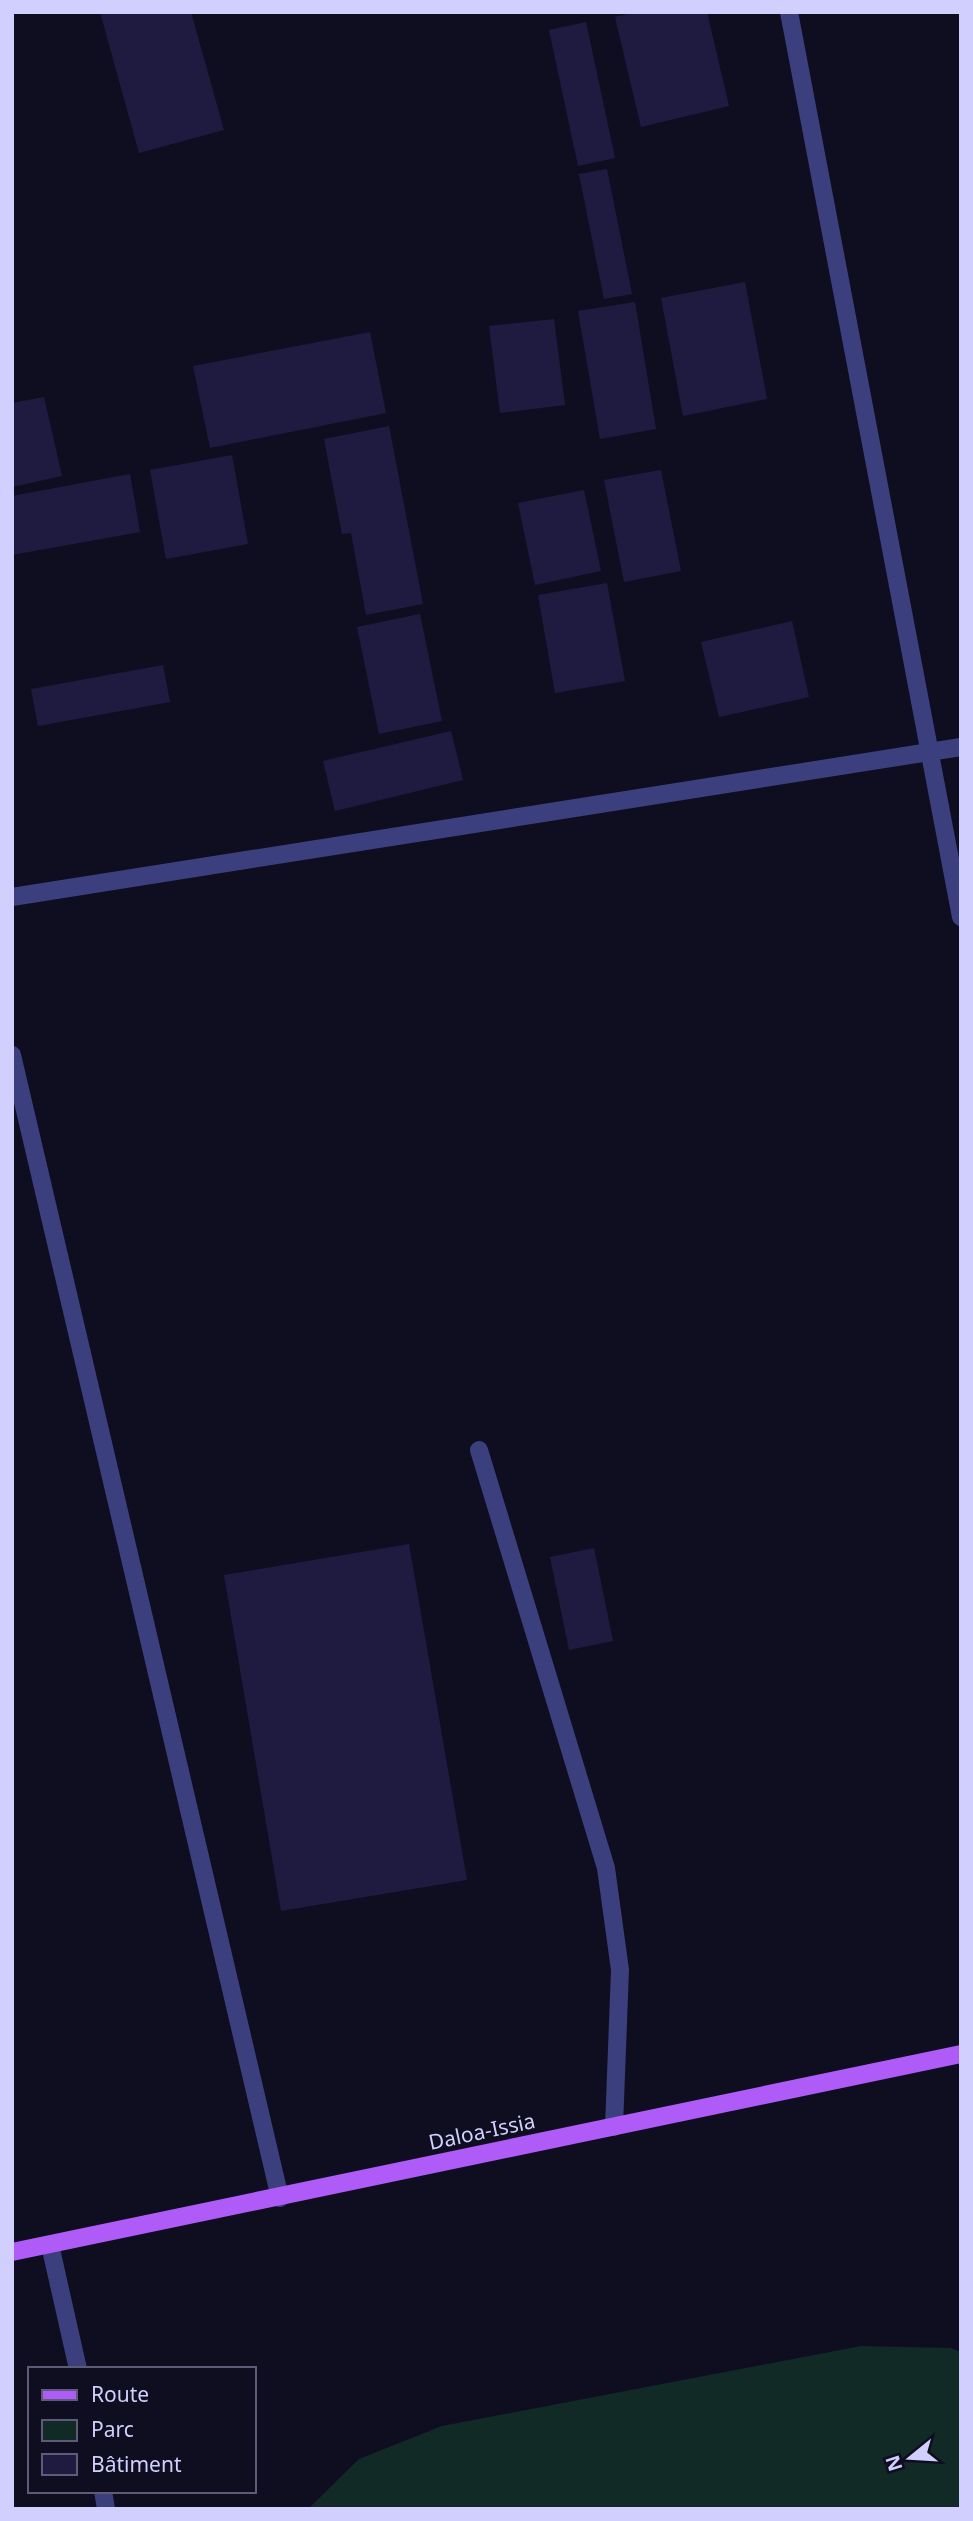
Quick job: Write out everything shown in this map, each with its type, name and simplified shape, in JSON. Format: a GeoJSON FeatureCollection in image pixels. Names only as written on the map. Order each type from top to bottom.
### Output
{"type":"FeatureCollection","features":[{"type":"Feature","properties":{"kind":"main road","name":"Daloa-Issia"},"geometry":{"type":"LineString","coordinates":[[12,2252],[961,2054]]}},
{"type":"Feature","properties":{"kind":"street"},"geometry":{"type":"LineString","coordinates":[[789,12],[961,916]]}},
{"type":"Feature","properties":{"kind":"street"},"geometry":{"type":"LineString","coordinates":[[12,897],[961,747]]}},
{"type":"Feature","properties":{"kind":"street"},"geometry":{"type":"LineString","coordinates":[[12,1055],[280,2198]]}},
{"type":"Feature","properties":{"kind":"street"},"geometry":{"type":"LineString","coordinates":[[479,1450],[606,1868],[620,1970],[614,2127]]}},
{"type":"Feature","properties":{"kind":"street"},"geometry":{"type":"LineString","coordinates":[[50,2245],[78,2367]]}},
{"type":"Feature","properties":{"kind":"green space"},"geometry":{"type":"Polygon","coordinates":[[[861,2346],[951,2348],[961,2352],[961,2509],[308,2509],[359,2459],[442,2426],[861,2346]]]}},
{"type":"Feature","properties":{"kind":"building"},"geometry":{"type":"Polygon","coordinates":[[[100,12],[191,12],[224,130],[139,153],[100,12]]]}},
{"type":"Feature","properties":{"kind":"building"},"geometry":{"type":"Polygon","coordinates":[[[636,12],[707,12],[729,106],[641,127],[615,17],[636,12]]]}},
{"type":"Feature","properties":{"kind":"building"},"geometry":{"type":"Polygon","coordinates":[[[586,22],[615,158],[578,166],[549,30],[586,22]]]}},
{"type":"Feature","properties":{"kind":"building"},"geometry":{"type":"Polygon","coordinates":[[[607,169],[632,294],[604,299],[579,174],[607,169]]]}},
{"type":"Feature","properties":{"kind":"building"},"geometry":{"type":"Polygon","coordinates":[[[745,282],[767,399],[683,416],[661,298],[745,282]]]}},
{"type":"Feature","properties":{"kind":"building"},"geometry":{"type":"Polygon","coordinates":[[[635,302],[656,429],[600,439],[578,311],[635,302]]]}},
{"type":"Feature","properties":{"kind":"building"},"geometry":{"type":"Polygon","coordinates":[[[554,319],[565,405],[500,413],[489,326],[554,319]]]}},
{"type":"Feature","properties":{"kind":"building"},"geometry":{"type":"Polygon","coordinates":[[[370,332],[386,413],[210,448],[193,366],[370,332]]]}},
{"type":"Feature","properties":{"kind":"building"},"geometry":{"type":"Polygon","coordinates":[[[44,397],[62,476],[12,487],[12,403],[44,397]]]}},
{"type":"Feature","properties":{"kind":"building"},"geometry":{"type":"Polygon","coordinates":[[[389,426],[423,604],[366,615],[351,533],[342,534],[324,439],[389,426]]]}},
{"type":"Feature","properties":{"kind":"building"},"geometry":{"type":"Polygon","coordinates":[[[232,455],[248,544],[166,559],[150,470],[232,455]]]}},
{"type":"Feature","properties":{"kind":"building"},"geometry":{"type":"Polygon","coordinates":[[[661,470],[681,571],[624,582],[604,480],[661,470]]]}},
{"type":"Feature","properties":{"kind":"building"},"geometry":{"type":"Polygon","coordinates":[[[130,474],[140,532],[12,555],[12,496],[130,474]]]}},
{"type":"Feature","properties":{"kind":"building"},"geometry":{"type":"Polygon","coordinates":[[[584,490],[601,571],[535,585],[518,503],[584,490]]]}},
{"type":"Feature","properties":{"kind":"building"},"geometry":{"type":"Polygon","coordinates":[[[607,583],[625,681],[555,693],[538,595],[607,583]]]}},
{"type":"Feature","properties":{"kind":"building"},"geometry":{"type":"Polygon","coordinates":[[[420,614],[442,721],[379,734],[357,627],[420,614]]]}},
{"type":"Feature","properties":{"kind":"building"},"geometry":{"type":"Polygon","coordinates":[[[792,621],[809,697],[719,717],[701,642],[792,621]]]}},
{"type":"Feature","properties":{"kind":"building"},"geometry":{"type":"Polygon","coordinates":[[[163,665],[170,702],[38,726],[31,689],[163,665]]]}},
{"type":"Feature","properties":{"kind":"building"},"geometry":{"type":"Polygon","coordinates":[[[451,731],[463,780],[335,811],[323,761],[451,731]]]}},
{"type":"Feature","properties":{"kind":"building"},"geometry":{"type":"Polygon","coordinates":[[[409,1544],[467,1880],[281,1911],[224,1575],[409,1544]]]}},
{"type":"Feature","properties":{"kind":"building"},"geometry":{"type":"Polygon","coordinates":[[[594,1548],[613,1641],[569,1650],[550,1557],[594,1548]]]}}]}
